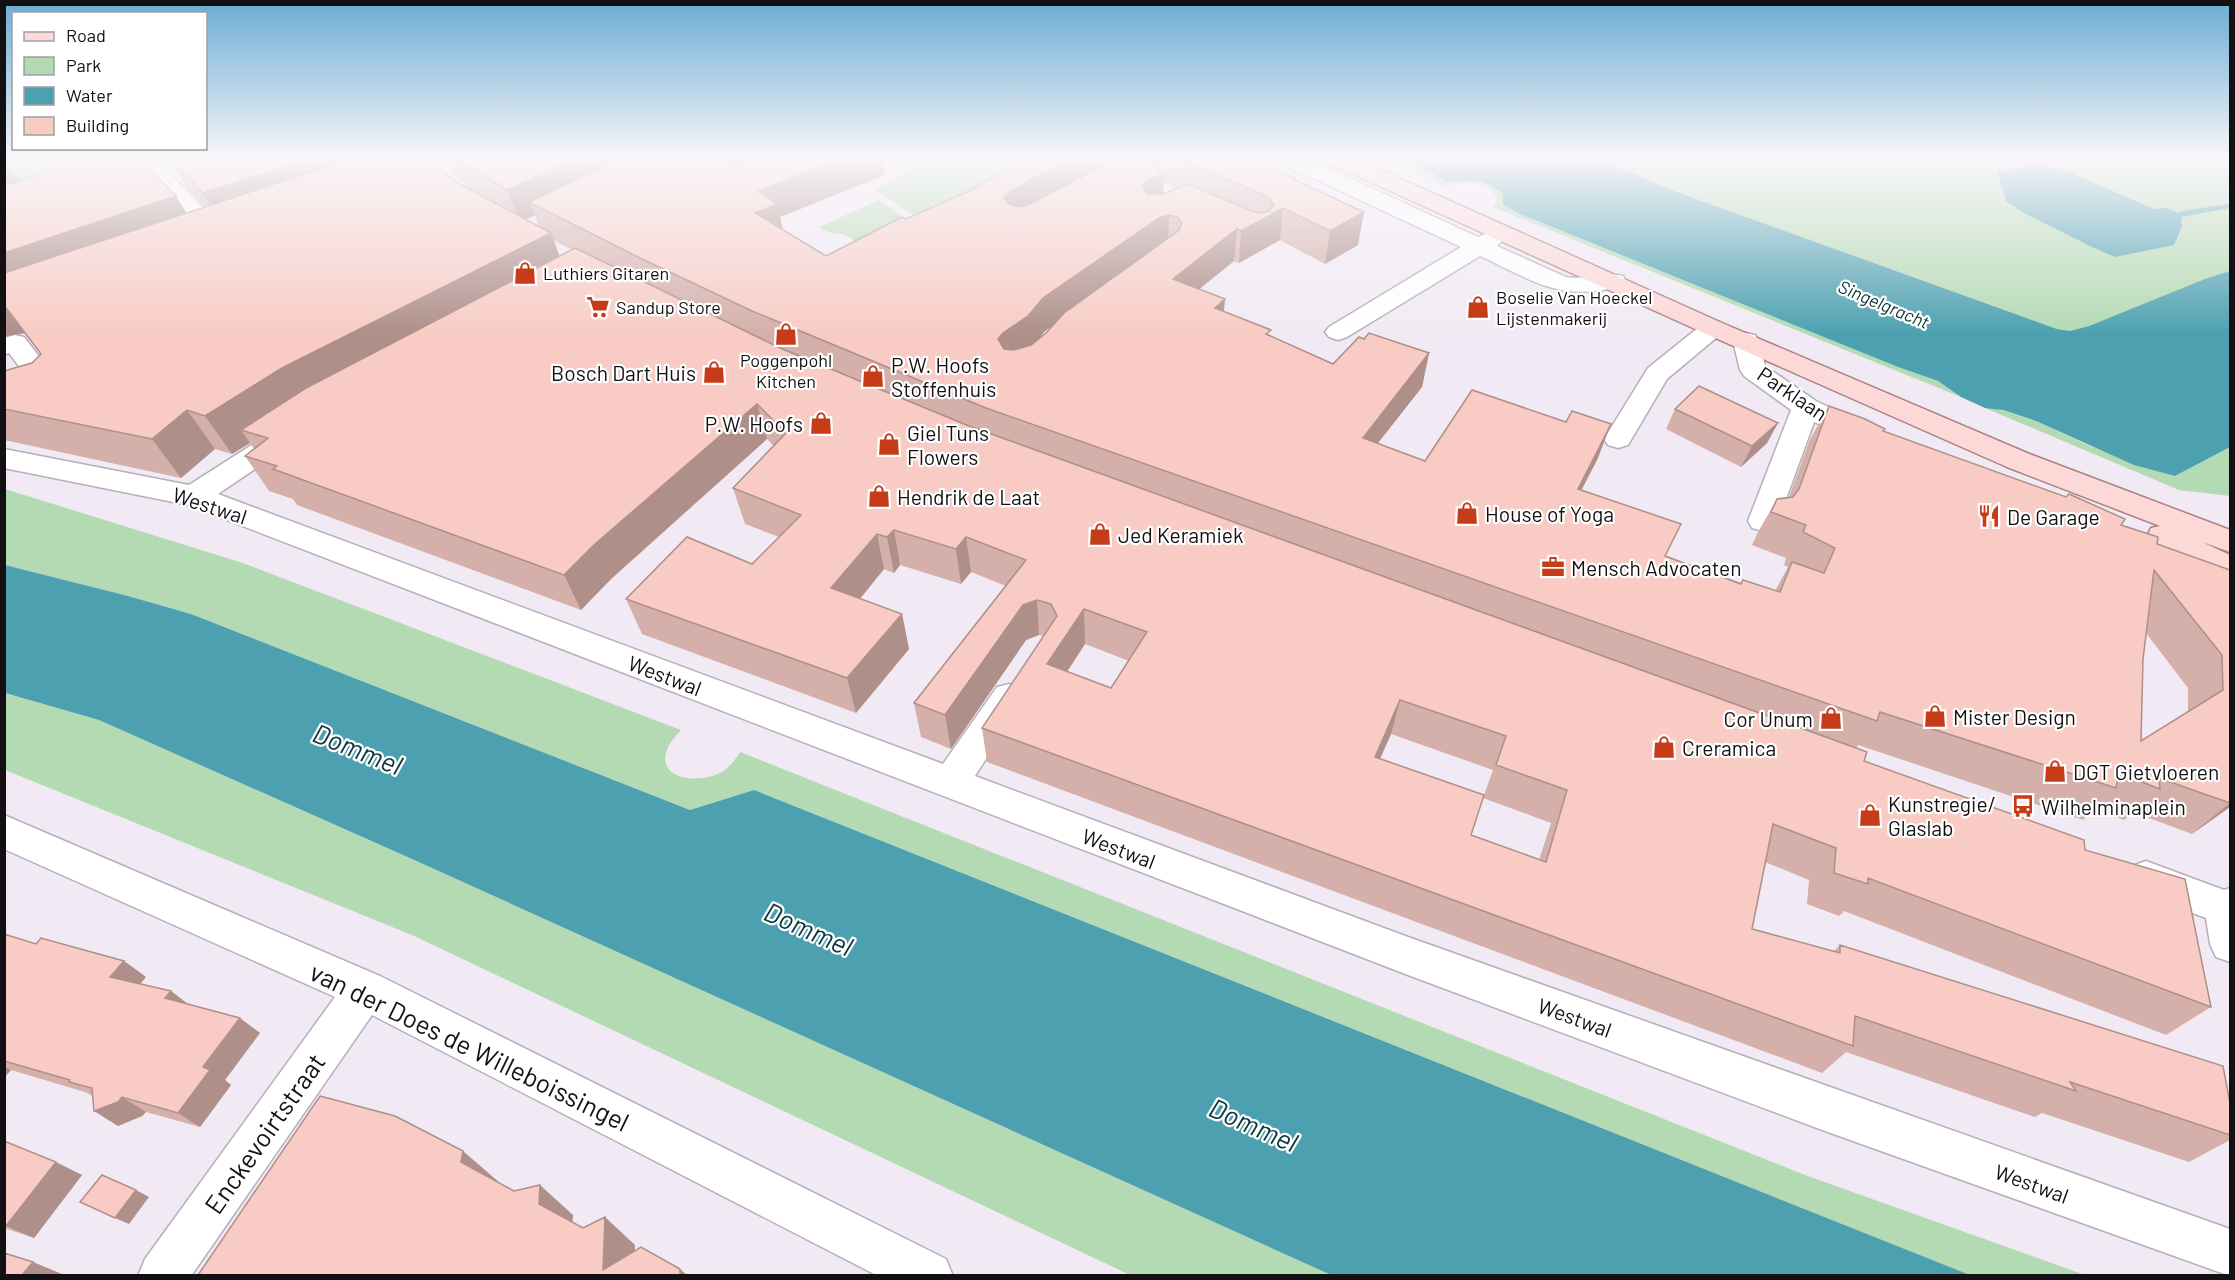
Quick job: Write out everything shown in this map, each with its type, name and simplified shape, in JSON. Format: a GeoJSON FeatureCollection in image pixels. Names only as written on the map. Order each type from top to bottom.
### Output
{"type":"FeatureCollection","features":[{"type":"Feature","properties":{"kind":"main road","name":"Parklaan"},"geometry":{"type":"LineString","coordinates":[[1466,216],[1713,328],[2017,460]]}},
{"type":"Feature","properties":{"kind":"main road"},"geometry":{"type":"LineString","coordinates":[[2017,460],[2092,505],[2230,568]]}},
{"type":"Feature","properties":{"kind":"main road"},"geometry":{"type":"LineString","coordinates":[[2017,460],[2230,541]]}},
{"type":"Feature","properties":{"kind":"street"},"geometry":{"type":"LineString","coordinates":[[198,216],[218,237]]}},
{"type":"Feature","properties":{"kind":"street"},"geometry":{"type":"LineString","coordinates":[[1413,216],[1561,284],[1577,286],[1614,281]]}},
{"type":"Feature","properties":{"kind":"street"},"geometry":{"type":"LineString","coordinates":[[1338,332],[1503,232]]}},
{"type":"Feature","properties":{"kind":"street"},"geometry":{"type":"LineString","coordinates":[[1618,439],[1657,374],[1713,328]]}},
{"type":"Feature","properties":{"kind":"street","name":"Parklaan"},"geometry":{"type":"LineString","coordinates":[[1746,341],[1753,370],[1806,407],[1889,447]]}},
{"type":"Feature","properties":{"kind":"street"},"geometry":{"type":"LineString","coordinates":[[4,347],[15,343],[53,393],[4,410]]}},
{"type":"Feature","properties":{"kind":"street"},"geometry":{"type":"LineString","coordinates":[[1763,521],[1806,407]]}},
{"type":"Feature","properties":{"kind":"street"},"geometry":{"type":"LineString","coordinates":[[195,496],[308,421]]}},
{"type":"Feature","properties":{"kind":"street","name":"Westwal"},"geometry":{"type":"LineString","coordinates":[[4,458],[195,496],[950,784],[1825,1109],[2230,1253]]}},
{"type":"Feature","properties":{"kind":"street"},"geometry":{"type":"LineString","coordinates":[[2045,501],[2092,505]]}},
{"type":"Feature","properties":{"kind":"street"},"geometry":{"type":"LineString","coordinates":[[950,784],[1028,670]]}},
{"type":"Feature","properties":{"kind":"street","name":"van der Does de Willeboissingel"},"geometry":{"type":"LineString","coordinates":[[4,831],[365,990],[929,1275]]}},
{"type":"Feature","properties":{"kind":"street"},"geometry":{"type":"LineString","coordinates":[[2118,868],[2230,919]]}},
{"type":"Feature","properties":{"kind":"street","name":"Enckevoirtstraat"},"geometry":{"type":"LineString","coordinates":[[162,1275],[365,990]]}},
{"type":"Feature","properties":{"kind":"green space"},"geometry":{"type":"Polygon","coordinates":[[[5,216],[29,216],[5,230],[5,216]]]}},
{"type":"Feature","properties":{"kind":"green space"},"geometry":{"type":"Polygon","coordinates":[[[844,216],[901,216],[925,233],[854,249],[853,239],[819,227],[844,216]]]}},
{"type":"Feature","properties":{"kind":"green space"},"geometry":{"type":"Polygon","coordinates":[[[914,216],[959,216],[932,228],[914,216]]]}},
{"type":"Feature","properties":{"kind":"green space"},"geometry":{"type":"Polygon","coordinates":[[[1515,216],[1524,216],[1898,367],[1938,381],[1961,397],[1515,216]]]}},
{"type":"Feature","properties":{"kind":"green space"},"geometry":{"type":"Polygon","coordinates":[[[1743,216],[2230,216],[2230,271],[2089,326],[2070,331],[2057,329],[1743,216]]]}},
{"type":"Feature","properties":{"kind":"green space"},"geometry":{"type":"Polygon","coordinates":[[[1992,407],[2036,421],[2090,446],[2175,476],[2230,447],[2230,496],[2179,490],[1985,408],[1992,407]]]}},
{"type":"Feature","properties":{"kind":"green space"},"geometry":{"type":"Polygon","coordinates":[[[5,489],[243,563],[681,730],[668,746],[665,760],[668,769],[684,778],[717,775],[729,766],[740,752],[1805,1175],[2085,1275],[1970,1275],[754,790],[690,810],[191,614],[5,565],[5,489]]]}},
{"type":"Feature","properties":{"kind":"green space"},"geometry":{"type":"Polygon","coordinates":[[[4,693],[99,720],[412,859],[1331,1275],[1130,1275],[412,935],[5,770],[4,693]]]}},
{"type":"Feature","properties":{"kind":"water","name":"Singelgracht"},"geometry":{"type":"Polygon","coordinates":[[[1524,216],[1743,216],[2057,329],[2070,331],[2089,326],[2230,271],[2230,447],[2175,476],[2134,465],[2036,421],[2003,410],[1985,408],[1961,397],[1938,381],[1898,367],[1524,216]]]}},
{"type":"Feature","properties":{"kind":"water"},"geometry":{"type":"Polygon","coordinates":[[[2029,216],[2181,216],[2182,226],[2174,245],[2115,257],[2029,216]]]}},
{"type":"Feature","properties":{"kind":"water","name":"Dommel"},"geometry":{"type":"Polygon","coordinates":[[[5,565],[191,614],[690,810],[754,790],[1970,1275],[1331,1275],[412,859],[99,720],[5,693],[5,565]]]}},
{"type":"Feature","properties":{"kind":"building"},"geometry":{"type":"Polygon","coordinates":[[[4,216],[116,216],[4,253],[4,216]]]}},
{"type":"Feature","properties":{"kind":"building"},"geometry":{"type":"Polygon","coordinates":[[[178,216],[519,216],[551,233],[282,368],[205,416],[187,410],[152,439],[4,409],[4,371],[32,363],[41,354],[4,305],[4,273],[178,216]]]}},
{"type":"Feature","properties":{"kind":"building"},"geometry":{"type":"Polygon","coordinates":[[[556,216],[760,216],[826,256],[902,217],[906,219],[913,216],[1167,216],[1159,218],[1043,298],[1028,316],[1003,333],[998,339],[1004,349],[1014,350],[1031,345],[1046,333],[1064,313],[1178,231],[1182,223],[1177,217],[1172,216],[1269,216],[1241,231],[1237,229],[1173,279],[1225,299],[1215,308],[1271,330],[1266,334],[1333,364],[1359,337],[1364,339],[1369,333],[1429,353],[1363,438],[1425,461],[1472,390],[1566,422],[1572,411],[1611,424],[1578,489],[1681,524],[1665,556],[1741,584],[1743,580],[1780,592],[1792,562],[1824,573],[1835,548],[1803,532],[1806,525],[1771,512],[1777,499],[1793,497],[1799,489],[1829,406],[1865,419],[1885,429],[1883,431],[2066,497],[2069,494],[2125,519],[2121,525],[2158,537],[2157,544],[2230,570],[2230,803],[2159,778],[2160,789],[2119,773],[2116,788],[1880,712],[1877,721],[986,408],[752,311],[556,216]],[[2154,570],[2143,659],[2141,741],[2223,690],[2222,655],[2154,570]]]}},
{"type":"Feature","properties":{"kind":"building"},"geometry":{"type":"Polygon","coordinates":[[[1299,216],[1357,216],[1330,231],[1299,216]]]}},
{"type":"Feature","properties":{"kind":"building"},"geometry":{"type":"Polygon","coordinates":[[[575,248],[780,348],[964,424],[1867,752],[1864,761],[2084,840],[2085,850],[2185,879],[2211,1007],[1868,878],[1868,884],[1834,873],[1836,848],[1773,824],[1752,929],[1840,953],[1840,945],[2223,1066],[2230,1103],[2230,1135],[2070,1082],[2076,1091],[1855,1016],[1853,1046],[982,728],[1057,616],[1051,604],[1037,600],[1023,605],[945,715],[914,703],[1026,560],[966,537],[956,549],[894,530],[887,537],[877,534],[831,588],[902,614],[847,678],[626,599],[687,537],[752,564],[801,515],[733,488],[786,433],[757,404],[595,544],[564,575],[273,469],[277,466],[245,456],[268,438],[241,430],[306,388],[575,248]],[[1084,609],[1047,664],[1111,688],[1147,632],[1084,609]],[[1400,700],[1375,757],[1484,795],[1471,835],[1546,862],[1567,790],[1496,765],[1506,736],[1400,700]]]}},
{"type":"Feature","properties":{"kind":"building"},"geometry":{"type":"Polygon","coordinates":[[[1699,386],[1778,423],[1752,446],[1675,409],[1699,386]]]}},
{"type":"Feature","properties":{"kind":"building"},"geometry":{"type":"Polygon","coordinates":[[[4,934],[36,944],[41,938],[124,961],[110,977],[171,991],[165,998],[240,1018],[203,1067],[210,1070],[178,1113],[122,1097],[118,1102],[94,1111],[92,1088],[4,1061],[4,934]]]}},
{"type":"Feature","properties":{"kind":"building"},"geometry":{"type":"Polygon","coordinates":[[[320,1096],[395,1116],[463,1151],[461,1162],[514,1191],[540,1185],[539,1204],[583,1228],[605,1217],[603,1270],[641,1247],[680,1269],[680,1275],[198,1275],[320,1096]]]}},
{"type":"Feature","properties":{"kind":"building"},"geometry":{"type":"Polygon","coordinates":[[[4,1141],[56,1162],[6,1226],[4,1225],[4,1141]]]}},
{"type":"Feature","properties":{"kind":"building"},"geometry":{"type":"Polygon","coordinates":[[[102,1175],[136,1190],[115,1218],[80,1202],[102,1175]]]}},
{"type":"Feature","properties":{"kind":"building"},"geometry":{"type":"Polygon","coordinates":[[[4,1253],[33,1262],[22,1275],[4,1275],[4,1253]]]}},
{"type":"Feature","properties":{"kind":"place","name":"Luthiers Gitaren"},"geometry":{"type":"Point","coordinates":[525,273]}},
{"type":"Feature","properties":{"kind":"place","name":"Sandup Store"},"geometry":{"type":"Point","coordinates":[598,307]}},
{"type":"Feature","properties":{"kind":"place","name":"Boselie Van Hoeckel Lijstenmakerij"},"geometry":{"type":"Point","coordinates":[1478,307]}},
{"type":"Feature","properties":{"kind":"place","name":"Poggenpohl Kitchen"},"geometry":{"type":"Point","coordinates":[786,334]}},
{"type":"Feature","properties":{"kind":"place","name":"Bosch Dart Huis"},"geometry":{"type":"Point","coordinates":[714,372]}},
{"type":"Feature","properties":{"kind":"place","name":"P.W. Hoofs Stoffenhuis"},"geometry":{"type":"Point","coordinates":[873,376]}},
{"type":"Feature","properties":{"kind":"place","name":"P.W. Hoofs"},"geometry":{"type":"Point","coordinates":[821,423]}},
{"type":"Feature","properties":{"kind":"place","name":"Giel Tuns Flowers"},"geometry":{"type":"Point","coordinates":[889,444]}},
{"type":"Feature","properties":{"kind":"place","name":"Hendrik de Laat"},"geometry":{"type":"Point","coordinates":[879,496]}},
{"type":"Feature","properties":{"kind":"place","name":"House of Yoga"},"geometry":{"type":"Point","coordinates":[1467,513]}},
{"type":"Feature","properties":{"kind":"place","name":"De Garage"},"geometry":{"type":"Point","coordinates":[1989,516]}},
{"type":"Feature","properties":{"kind":"place","name":"Jed Keramiek"},"geometry":{"type":"Point","coordinates":[1100,534]}},
{"type":"Feature","properties":{"kind":"place","name":"Mensch Advocaten"},"geometry":{"type":"Point","coordinates":[1553,567]}},
{"type":"Feature","properties":{"kind":"place","name":"Mister Design"},"geometry":{"type":"Point","coordinates":[1935,716]}},
{"type":"Feature","properties":{"kind":"place","name":"Cor Unum"},"geometry":{"type":"Point","coordinates":[1831,718]}},
{"type":"Feature","properties":{"kind":"place","name":"Creramica"},"geometry":{"type":"Point","coordinates":[1664,747]}},
{"type":"Feature","properties":{"kind":"place","name":"DGT Gietvloeren"},"geometry":{"type":"Point","coordinates":[2055,771]}},
{"type":"Feature","properties":{"kind":"place","name":"Wilhelminaplein"},"geometry":{"type":"Point","coordinates":[2023,806]}},
{"type":"Feature","properties":{"kind":"place","name":"Kunstregie/ Glaslab"},"geometry":{"type":"Point","coordinates":[1870,815]}}]}
